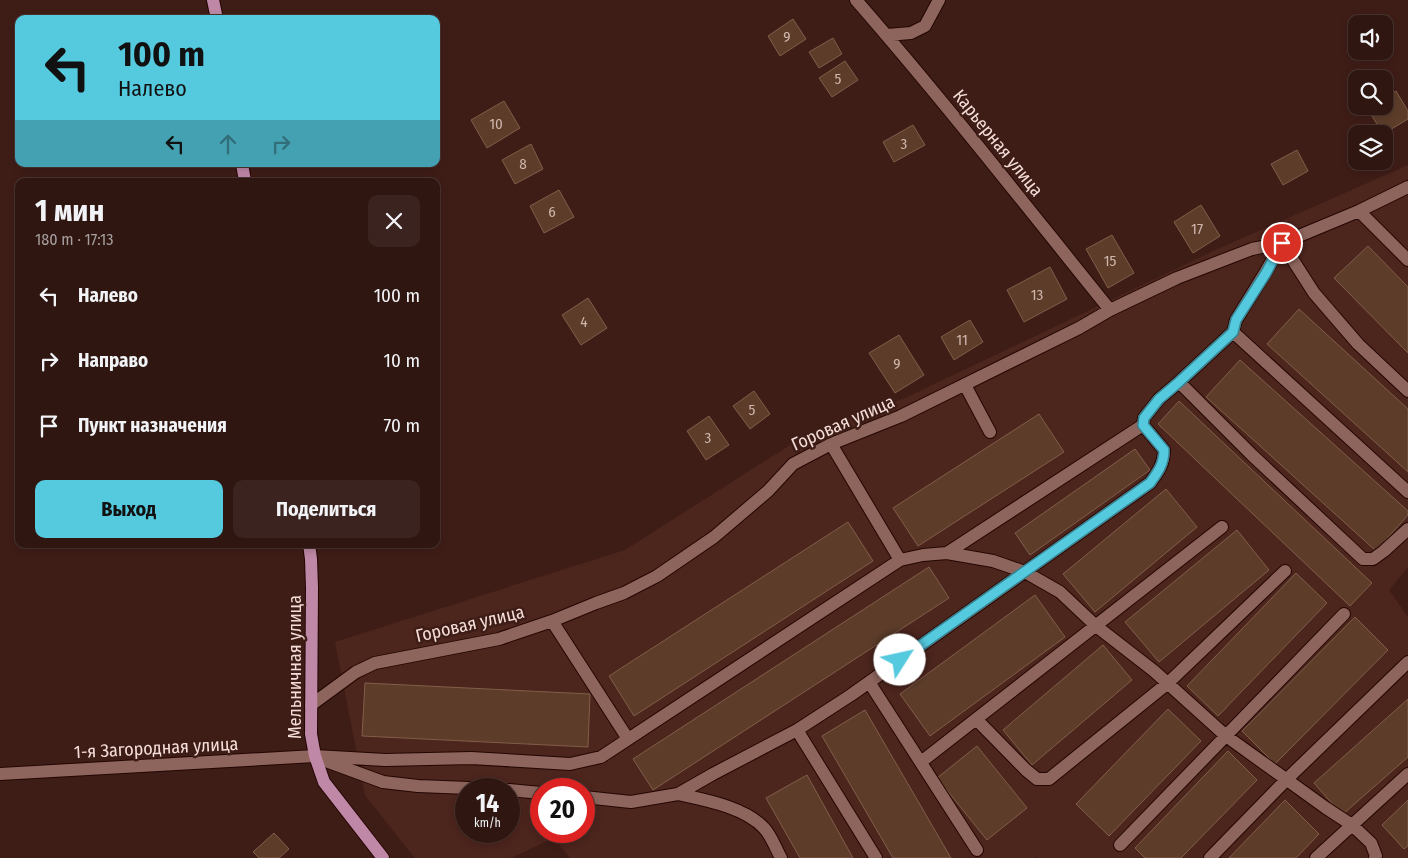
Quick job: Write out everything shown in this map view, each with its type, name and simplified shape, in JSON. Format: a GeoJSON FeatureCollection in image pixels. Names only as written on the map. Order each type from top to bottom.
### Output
{"type":"FeatureCollection","features":[{"type":"Feature","properties":{"kind":"main road"},"geometry":{"type":"LineString","coordinates":[[213,0],[215,15]]}},
{"type":"Feature","properties":{"kind":"main road","name":"Мельничная улица"},"geometry":{"type":"LineString","coordinates":[[310,548],[312,588],[311,734],[315,756],[324,782],[384,858]]}},
{"type":"Feature","properties":{"kind":"lane","name":"Карьерная улица"},"geometry":{"type":"LineString","coordinates":[[856,0],[1110,310]]}},
{"type":"Feature","properties":{"kind":"lane"},"geometry":{"type":"LineString","coordinates":[[887,36],[911,33],[926,26],[939,0]]}},
{"type":"Feature","properties":{"kind":"lane","name":"Горовая улица"},"geometry":{"type":"LineString","coordinates":[[311,705],[356,672],[375,663],[498,639],[552,621],[624,593],[657,576],[714,537],[768,491],[793,464],[831,444],[901,416],[1177,278],[1252,249],[1282,243],[1406,189]]}},
{"type":"Feature","properties":{"kind":"lane"},"geometry":{"type":"LineString","coordinates":[[1359,210],[1408,260]]}},
{"type":"Feature","properties":{"kind":"lane"},"geometry":{"type":"LineString","coordinates":[[595,798],[631,802],[678,794],[712,774],[797,730],[869,682],[1150,483],[1159,472],[1164,460],[1164,450],[1143,425],[1144,418],[1159,399],[1233,332],[1236,320],[1266,273],[1282,243],[1314,293],[1358,344],[1408,391]]}},
{"type":"Feature","properties":{"kind":"lane"},"geometry":{"type":"LineString","coordinates":[[1233,332],[1408,492]]}},
{"type":"Feature","properties":{"kind":"lane"},"geometry":{"type":"LineString","coordinates":[[1179,382],[1252,456],[1363,559],[1372,559],[1384,551],[1408,529]]}},
{"type":"Feature","properties":{"kind":"lane"},"geometry":{"type":"LineString","coordinates":[[965,385],[990,432]]}},
{"type":"Feature","properties":{"kind":"lane"},"geometry":{"type":"LineString","coordinates":[[947,553],[1143,425]]}},
{"type":"Feature","properties":{"kind":"lane"},"geometry":{"type":"LineString","coordinates":[[831,444],[900,560],[923,555],[947,553],[993,560],[1025,572],[1060,592],[1096,626],[1168,683],[1226,736],[1352,825],[1371,843],[1375,858]]}},
{"type":"Feature","properties":{"kind":"lane"},"geometry":{"type":"LineString","coordinates":[[921,762],[1222,527]]}},
{"type":"Feature","properties":{"kind":"lane","name":"1-я Загородная улица"},"geometry":{"type":"LineString","coordinates":[[0,774],[315,756],[385,760],[470,758],[570,764],[601,758],[900,560]]}},
{"type":"Feature","properties":{"kind":"lane"},"geometry":{"type":"LineString","coordinates":[[976,719],[1026,770],[1037,779],[1049,779],[1168,683],[1285,571]]}},
{"type":"Feature","properties":{"kind":"lane"},"geometry":{"type":"LineString","coordinates":[[1120,845],[1344,614]]}},
{"type":"Feature","properties":{"kind":"lane"},"geometry":{"type":"LineString","coordinates":[[552,621],[628,739]]}},
{"type":"Feature","properties":{"kind":"lane"},"geometry":{"type":"LineString","coordinates":[[1210,858],[1286,780],[1408,662]]}},
{"type":"Feature","properties":{"kind":"lane"},"geometry":{"type":"LineString","coordinates":[[869,682],[977,850]]}},
{"type":"Feature","properties":{"kind":"lane"},"geometry":{"type":"LineString","coordinates":[[797,730],[876,858]]}},
{"type":"Feature","properties":{"kind":"lane"},"geometry":{"type":"LineString","coordinates":[[315,756],[383,782],[455,787]]}},
{"type":"Feature","properties":{"kind":"lane"},"geometry":{"type":"LineString","coordinates":[[1316,858],[1408,774]]}},
{"type":"Feature","properties":{"kind":"lane"},"geometry":{"type":"LineString","coordinates":[[678,794],[743,812],[764,828],[781,858]]}},
{"type":"Feature","properties":{"kind":"shaded area"},"geometry":{"type":"Polygon","coordinates":[[[1408,165],[1408,567],[1389,590],[1408,617],[1408,858],[570,858],[558,843],[595,843],[595,778],[530,778],[530,843],[543,843],[511,858],[415,858],[365,795],[335,642],[625,550],[809,433],[905,398],[1220,248],[1408,165]]]}},
{"type":"Feature","properties":{"kind":"building"},"geometry":{"type":"Polygon","coordinates":[[[793,19],[806,39],[780,56],[768,36],[793,19]]]}},
{"type":"Feature","properties":{"kind":"building"},"geometry":{"type":"Polygon","coordinates":[[[833,38],[842,54],[819,68],[809,52],[833,38]]]}},
{"type":"Feature","properties":{"kind":"building"},"geometry":{"type":"Polygon","coordinates":[[[845,61],[858,80],[832,97],[819,78],[845,61]]]}},
{"type":"Feature","properties":{"kind":"building"},"geometry":{"type":"Polygon","coordinates":[[[1396,91],[1408,111],[1408,119],[1393,128],[1393,125],[1377,125],[1371,115],[1393,115],[1393,93],[1396,91]]]}},
{"type":"Feature","properties":{"kind":"building"},"geometry":{"type":"Polygon","coordinates":[[[504,101],[520,128],[487,148],[471,120],[504,101]]]}},
{"type":"Feature","properties":{"kind":"building"},"geometry":{"type":"Polygon","coordinates":[[[913,125],[925,145],[894,162],[883,142],[913,125]]]}},
{"type":"Feature","properties":{"kind":"building"},"geometry":{"type":"Polygon","coordinates":[[[531,144],[543,169],[515,184],[502,160],[531,144]]]}},
{"type":"Feature","properties":{"kind":"building"},"geometry":{"type":"Polygon","coordinates":[[[1297,150],[1308,171],[1283,185],[1271,164],[1297,150]]]}},
{"type":"Feature","properties":{"kind":"building"},"geometry":{"type":"Polygon","coordinates":[[[559,190],[574,217],[544,233],[530,206],[559,190]]]}},
{"type":"Feature","properties":{"kind":"building"},"geometry":{"type":"Polygon","coordinates":[[[1201,205],[1220,236],[1193,253],[1174,222],[1201,205]]]}},
{"type":"Feature","properties":{"kind":"building"},"geometry":{"type":"Polygon","coordinates":[[[1112,235],[1134,273],[1108,288],[1086,249],[1112,235]]]}},
{"type":"Feature","properties":{"kind":"building"},"geometry":{"type":"Polygon","coordinates":[[[1368,246],[1408,287],[1408,353],[1334,278],[1368,246]]]}},
{"type":"Feature","properties":{"kind":"building"},"geometry":{"type":"Polygon","coordinates":[[[1050,267],[1067,299],[1024,322],[1007,290],[1050,267]]]}},
{"type":"Feature","properties":{"kind":"building"},"geometry":{"type":"Polygon","coordinates":[[[588,298],[607,328],[581,345],[562,315],[588,298]]]}},
{"type":"Feature","properties":{"kind":"building"},"geometry":{"type":"Polygon","coordinates":[[[1299,309],[1408,409],[1408,472],[1267,344],[1299,309]]]}},
{"type":"Feature","properties":{"kind":"building"},"geometry":{"type":"Polygon","coordinates":[[[970,320],[983,342],[954,360],[941,337],[970,320]]]}},
{"type":"Feature","properties":{"kind":"building"},"geometry":{"type":"Polygon","coordinates":[[[899,335],[924,375],[895,393],[869,353],[899,335]]]}},
{"type":"Feature","properties":{"kind":"building"},"geometry":{"type":"Polygon","coordinates":[[[1240,360],[1408,511],[1408,515],[1376,551],[1206,397],[1240,360]]]}},
{"type":"Feature","properties":{"kind":"building"},"geometry":{"type":"Polygon","coordinates":[[[754,391],[770,414],[750,429],[733,406],[754,391]]]}},
{"type":"Feature","properties":{"kind":"building"},"geometry":{"type":"Polygon","coordinates":[[[1179,401],[1372,583],[1350,606],[1158,424],[1179,401]]]}},
{"type":"Feature","properties":{"kind":"building"},"geometry":{"type":"Polygon","coordinates":[[[1039,414],[1064,452],[918,546],[893,508],[1039,414]]]}},
{"type":"Feature","properties":{"kind":"building"},"geometry":{"type":"Polygon","coordinates":[[[709,416],[729,445],[706,460],[687,431],[709,416]]]}},
{"type":"Feature","properties":{"kind":"building"},"geometry":{"type":"Polygon","coordinates":[[[1135,449],[1150,470],[1030,555],[1015,533],[1135,449]]]}},
{"type":"Feature","properties":{"kind":"building"},"geometry":{"type":"Polygon","coordinates":[[[1166,489],[1197,527],[1095,612],[1063,574],[1166,489]]]}},
{"type":"Feature","properties":{"kind":"building"},"geometry":{"type":"Polygon","coordinates":[[[848,522],[873,561],[634,716],[609,676],[848,522]]]}},
{"type":"Feature","properties":{"kind":"building"},"geometry":{"type":"Polygon","coordinates":[[[1237,530],[1269,570],[1159,662],[1125,622],[1237,530]]]}},
{"type":"Feature","properties":{"kind":"building"},"geometry":{"type":"Polygon","coordinates":[[[929,567],[949,598],[653,790],[633,759],[929,567]]]}},
{"type":"Feature","properties":{"kind":"building"},"geometry":{"type":"Polygon","coordinates":[[[1296,573],[1327,603],[1218,716],[1187,686],[1296,573]]]}},
{"type":"Feature","properties":{"kind":"building"},"geometry":{"type":"Polygon","coordinates":[[[1035,595],[1065,637],[930,736],[900,694],[1035,595]]]}},
{"type":"Feature","properties":{"kind":"building"},"geometry":{"type":"Polygon","coordinates":[[[1355,617],[1388,650],[1275,764],[1242,731],[1355,617]]]}},
{"type":"Feature","properties":{"kind":"building"},"geometry":{"type":"Polygon","coordinates":[[[1103,645],[1132,680],[1032,765],[1003,730],[1103,645]]]}},
{"type":"Feature","properties":{"kind":"building"},"geometry":{"type":"Polygon","coordinates":[[[365,683],[590,694],[588,747],[362,736],[365,683]]]}},
{"type":"Feature","properties":{"kind":"building"},"geometry":{"type":"Polygon","coordinates":[[[1408,699],[1408,757],[1342,815],[1314,783],[1408,699]]]}},
{"type":"Feature","properties":{"kind":"building"},"geometry":{"type":"Polygon","coordinates":[[[1168,709],[1201,741],[1109,836],[1076,804],[1168,709]]]}},
{"type":"Feature","properties":{"kind":"building"},"geometry":{"type":"Polygon","coordinates":[[[865,710],[951,858],[893,858],[822,736],[865,710]]]}},
{"type":"Feature","properties":{"kind":"building"},"geometry":{"type":"Polygon","coordinates":[[[977,746],[1027,808],[987,840],[937,778],[977,746]]]}},
{"type":"Feature","properties":{"kind":"building"},"geometry":{"type":"Polygon","coordinates":[[[1228,751],[1257,780],[1181,858],[1145,858],[1135,848],[1228,751]]]}},
{"type":"Feature","properties":{"kind":"building"},"geometry":{"type":"Polygon","coordinates":[[[807,775],[853,858],[800,858],[766,798],[807,775]]]}},
{"type":"Feature","properties":{"kind":"building"},"geometry":{"type":"Polygon","coordinates":[[[1285,800],[1319,834],[1296,858],[1229,858],[1285,800]]]}},
{"type":"Feature","properties":{"kind":"building"},"geometry":{"type":"Polygon","coordinates":[[[1408,800],[1408,846],[1404,849],[1382,825],[1408,800]]]}},
{"type":"Feature","properties":{"kind":"building"},"geometry":{"type":"Polygon","coordinates":[[[274,833],[289,849],[279,858],[259,858],[253,852],[274,833]]]}},
{"type":"Feature","properties":{"kind":"route"},"geometry":{"type":"LineString","coordinates":[[900,660],[1150,483],[1159,472],[1164,460],[1164,450],[1143,425],[1144,418],[1159,399],[1233,332],[1236,320],[1266,273],[1282,243]]}}]}
